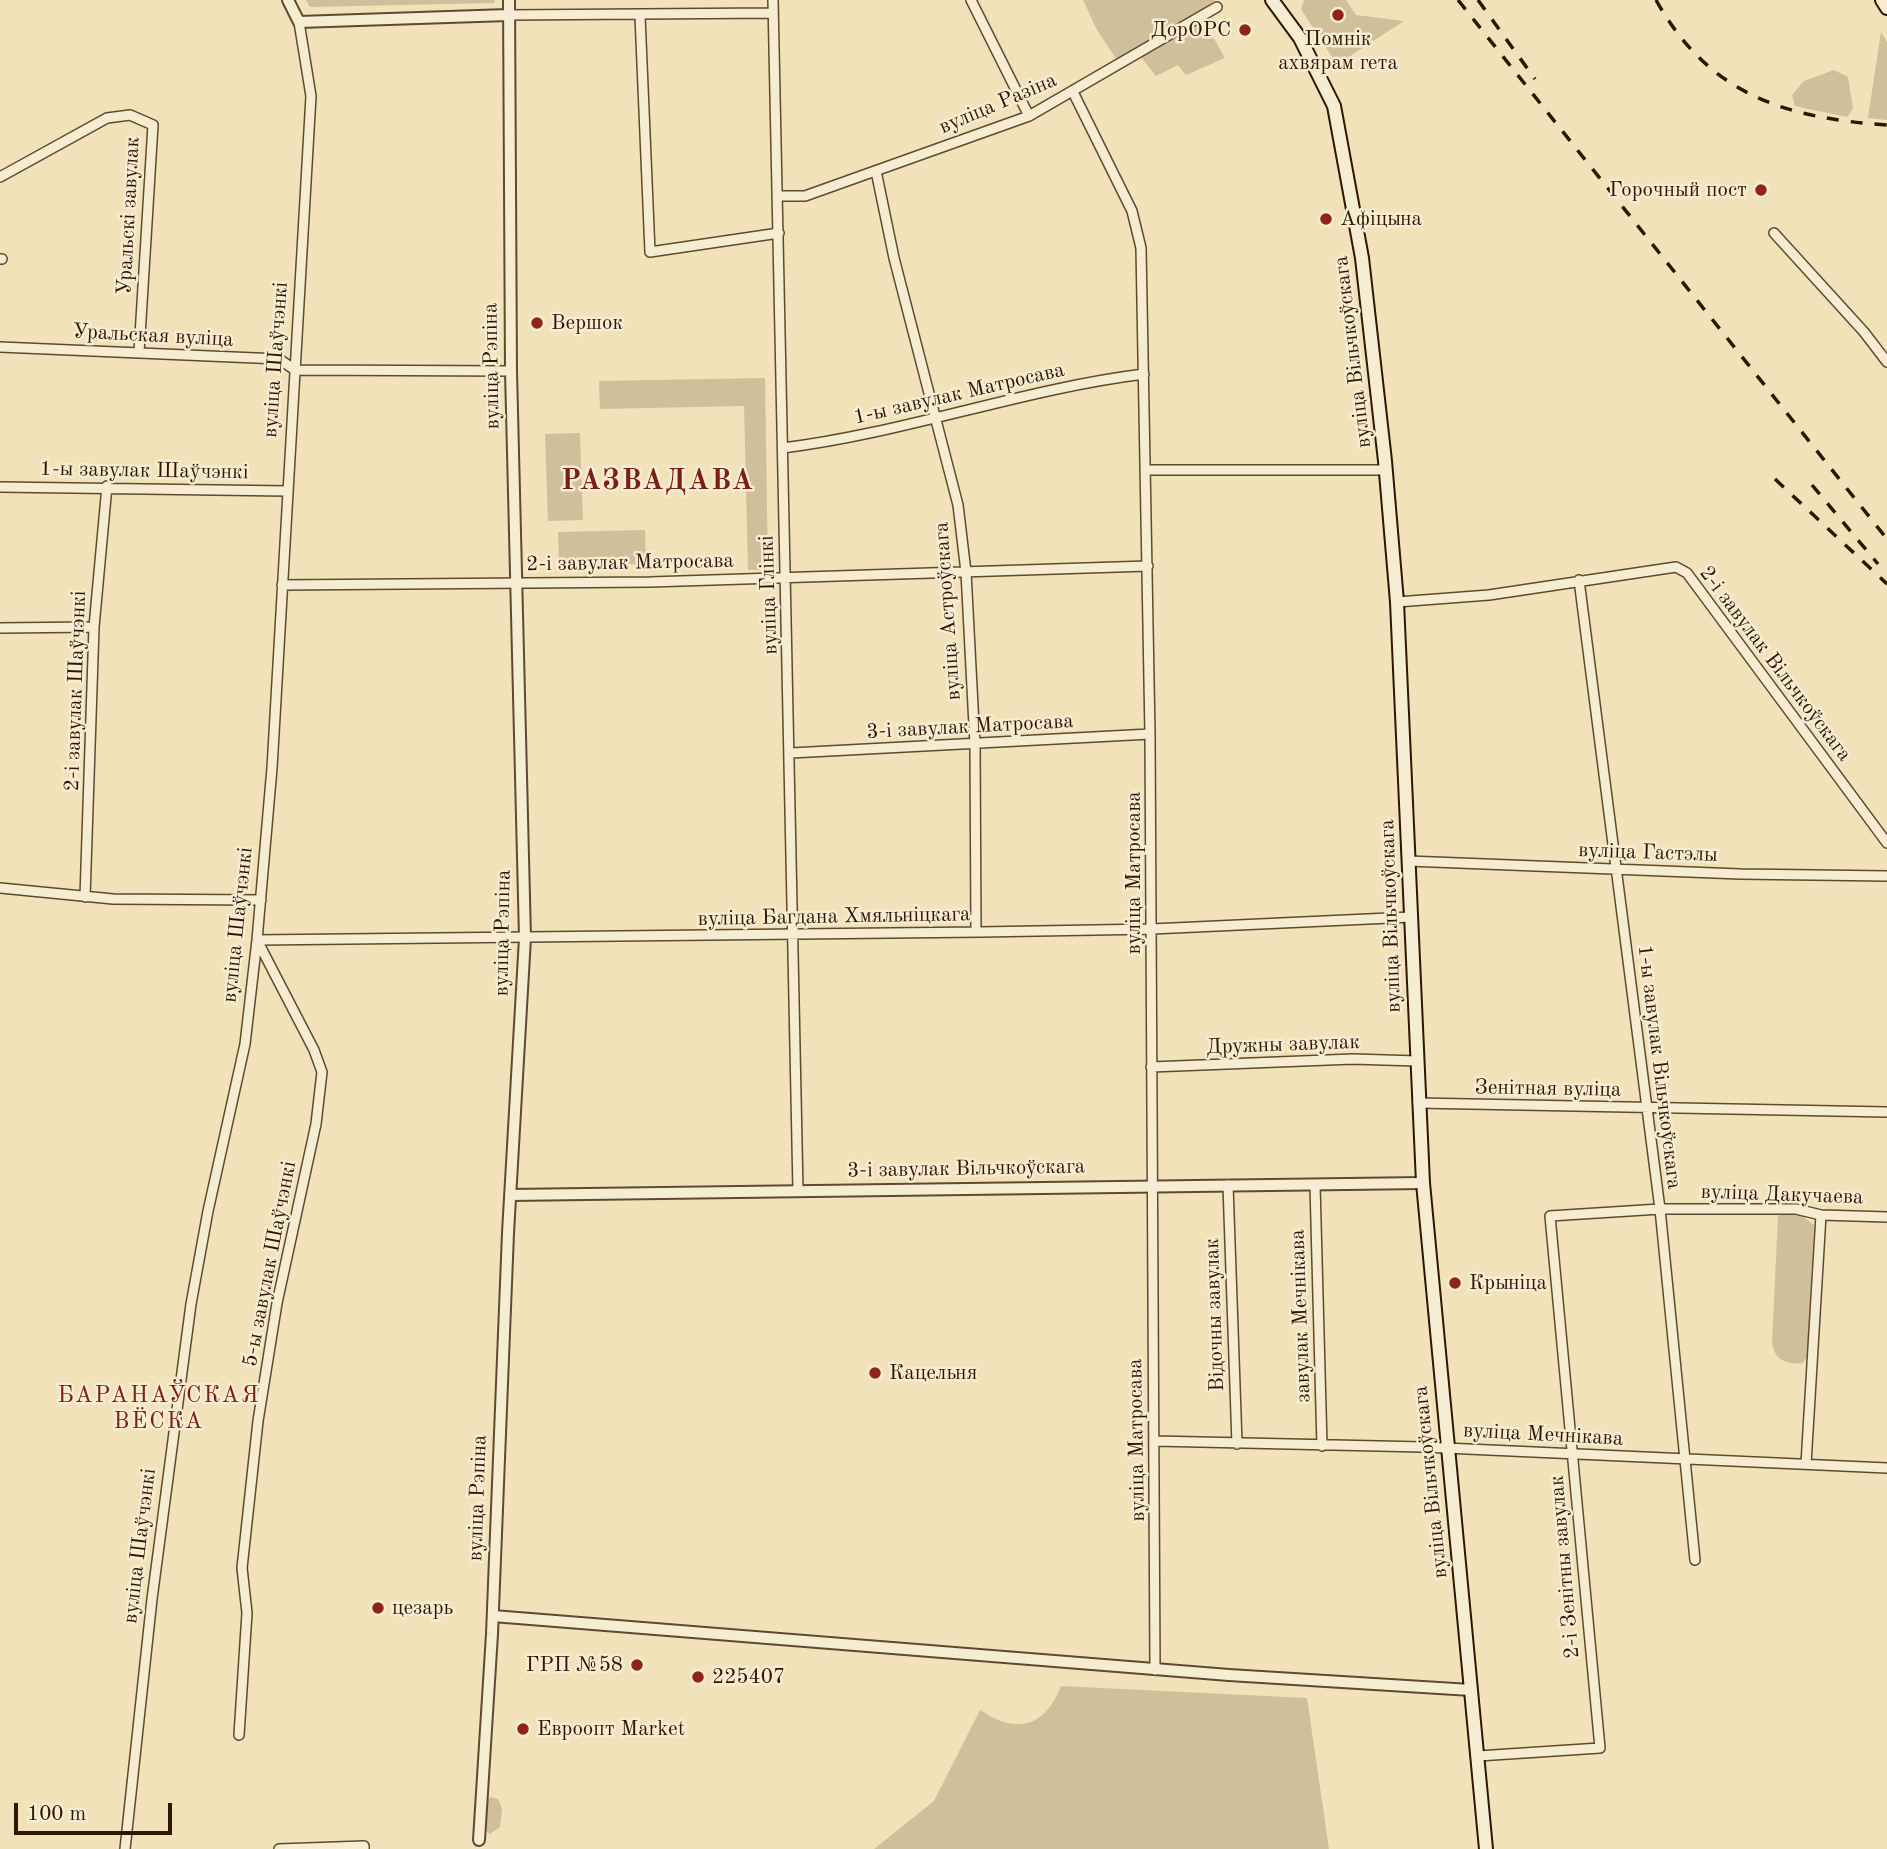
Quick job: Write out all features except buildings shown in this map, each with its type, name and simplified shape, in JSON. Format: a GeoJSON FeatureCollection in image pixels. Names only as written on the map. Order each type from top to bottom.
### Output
{"type":"FeatureCollection","features":[{"type":"Feature","properties":{"kind":"main road","name":"вуліца Вільчкоўскага"},"geometry":{"type":"LineString","coordinates":[[1272,0],[1300,38],[1334,106],[1360,247],[1386,470],[1397,602],[1423,1183],[1486,1849]]}},
{"type":"Feature","properties":{"kind":"main road"},"geometry":{"type":"LineString","coordinates":[[1882,0],[1887,8]]}},
{"type":"Feature","properties":{"kind":"street","name":"вуліца Шаўчэнкі"},"geometry":{"type":"LineString","coordinates":[[125,1849],[152,1599],[191,1304],[208,1211],[245,1044],[261,900],[311,96],[299,22],[288,0]]}},
{"type":"Feature","properties":{"kind":"street","name":"вуліца Рэпіна"},"geometry":{"type":"LineString","coordinates":[[478,1844],[492,1616],[510,1195],[525,938],[511,371],[509,0]]}},
{"type":"Feature","properties":{"kind":"street","name":"вуліца Глінкі"},"geometry":{"type":"LineString","coordinates":[[773,0],[791,753],[798,1190]]}},
{"type":"Feature","properties":{"kind":"street"},"geometry":{"type":"LineString","coordinates":[[971,0],[1029,116]]}},
{"type":"Feature","properties":{"kind":"street","name":"вуліца Разіна"},"geometry":{"type":"LineString","coordinates":[[778,196],[805,195],[1029,116],[1217,7]]}},
{"type":"Feature","properties":{"kind":"street"},"geometry":{"type":"LineString","coordinates":[[299,22],[508,15],[772,13]]}},
{"type":"Feature","properties":{"kind":"street"},"geometry":{"type":"LineString","coordinates":[[640,16],[650,252],[779,233]]}},
{"type":"Feature","properties":{"kind":"street","name":"вуліца Матросава"},"geometry":{"type":"LineString","coordinates":[[1073,92],[1136,221],[1141,248],[1152,929],[1155,1670]]}},
{"type":"Feature","properties":{"kind":"street","name":"Уральскі завулак"},"geometry":{"type":"LineString","coordinates":[[0,177],[107,118],[130,115],[153,125],[139,352]]}},
{"type":"Feature","properties":{"kind":"street","name":"вуліца Астроўскага"},"geometry":{"type":"LineString","coordinates":[[876,171],[934,419],[958,505],[966,572],[975,745],[975,933]]}},
{"type":"Feature","properties":{"kind":"street"},"geometry":{"type":"LineString","coordinates":[[1774,233],[1864,332],[1887,362]]}},
{"type":"Feature","properties":{"kind":"street","name":"Уральская вуліца"},"geometry":{"type":"LineString","coordinates":[[0,347],[279,359],[295,370],[511,371]]}},
{"type":"Feature","properties":{"kind":"street","name":"1-ы завулак Матросава"},"geometry":{"type":"LineString","coordinates":[[783,448],[934,419],[1103,379],[1144,374]]}},
{"type":"Feature","properties":{"kind":"street"},"geometry":{"type":"LineString","coordinates":[[1146,470],[1386,470]]}},
{"type":"Feature","properties":{"kind":"street","name":"1-ы завулак Шаўчэнкі"},"geometry":{"type":"LineString","coordinates":[[0,487],[107,486],[287,491]]}},
{"type":"Feature","properties":{"kind":"street","name":"2-і завулак Шаўчэнкі"},"geometry":{"type":"LineString","coordinates":[[85,897],[94,626],[107,486]]}},
{"type":"Feature","properties":{"kind":"street","name":"2-і завулак Матросава"},"geometry":{"type":"LineString","coordinates":[[282,585],[516,583],[1148,566]]}},
{"type":"Feature","properties":{"kind":"street","name":"2-і завулак Вільчкоўскага"},"geometry":{"type":"LineString","coordinates":[[1397,602],[1489,595],[1676,567],[1687,573],[1887,843]]}},
{"type":"Feature","properties":{"kind":"street","name":"1-ы завулак Вільчкоўскага"},"geometry":{"type":"LineString","coordinates":[[1580,580],[1660,1209],[1695,1560]]}},
{"type":"Feature","properties":{"kind":"street"},"geometry":{"type":"LineString","coordinates":[[0,628],[94,626]]}},
{"type":"Feature","properties":{"kind":"street","name":"3-і завулак Матросава"},"geometry":{"type":"LineString","coordinates":[[791,753],[1150,734]]}},
{"type":"Feature","properties":{"kind":"street","name":"вуліца Гастэлы"},"geometry":{"type":"LineString","coordinates":[[1409,861],[1616,870],[1887,876]]}},
{"type":"Feature","properties":{"kind":"street"},"geometry":{"type":"LineString","coordinates":[[0,888],[85,897],[261,900]]}},
{"type":"Feature","properties":{"kind":"street","name":"вуліца Багдана Хмяльніцкага"},"geometry":{"type":"LineString","coordinates":[[257,940],[975,933],[1152,929],[1411,917]]}},
{"type":"Feature","properties":{"kind":"street","name":"5-ы завулак Шаўчэнкі"},"geometry":{"type":"LineString","coordinates":[[239,1735],[247,1613],[242,1568],[258,1421],[277,1303],[316,1124],[322,1072],[314,1049],[257,940]]}},
{"type":"Feature","properties":{"kind":"street","name":"Дружны завулак"},"geometry":{"type":"LineString","coordinates":[[1151,1067],[1353,1059],[1417,1061]]}},
{"type":"Feature","properties":{"kind":"street","name":"Зенітная вуліца"},"geometry":{"type":"LineString","coordinates":[[1419,1103],[1887,1112]]}},
{"type":"Feature","properties":{"kind":"street","name":"3-і завулак Вільчкоўскага"},"geometry":{"type":"LineString","coordinates":[[510,1195],[1423,1183]]}},
{"type":"Feature","properties":{"kind":"street","name":"Відочны завулак"},"geometry":{"type":"LineString","coordinates":[[1228,1185],[1237,1444]]}},
{"type":"Feature","properties":{"kind":"street","name":"завулак Мечнікава"},"geometry":{"type":"LineString","coordinates":[[1315,1185],[1322,1446]]}},
{"type":"Feature","properties":{"kind":"street","name":"вуліца Дакучаева"},"geometry":{"type":"LineString","coordinates":[[1550,1216],[1660,1209],[1796,1209],[1821,1215],[1887,1217]]}},
{"type":"Feature","properties":{"kind":"street"},"geometry":{"type":"LineString","coordinates":[[1805,1464],[1821,1215]]}},
{"type":"Feature","properties":{"kind":"street","name":"2-і Зенітны завулак"},"geometry":{"type":"LineString","coordinates":[[1478,1756],[1600,1748],[1550,1216]]}},
{"type":"Feature","properties":{"kind":"street","name":"вуліца Мечнікава"},"geometry":{"type":"LineString","coordinates":[[1155,1441],[1447,1448],[1887,1468]]}},
{"type":"Feature","properties":{"kind":"street"},"geometry":{"type":"LineString","coordinates":[[492,1616],[1155,1670],[1471,1690]]}},
{"type":"Feature","properties":{"kind":"street"},"geometry":{"type":"LineString","coordinates":[[279,1849],[365,1846],[364,1849]]}},
{"type":"Feature","properties":{"kind":"shaded area"},"geometry":{"type":"Polygon","coordinates":[[[306,0],[495,0],[494,3],[310,7],[306,0]]]}},
{"type":"Feature","properties":{"kind":"shaded area"},"geometry":{"type":"Polygon","coordinates":[[[1083,0],[1215,0],[1199,12],[1225,58],[1186,75],[1178,65],[1156,76],[1135,50],[1117,60],[1097,30],[1083,0]]]}},
{"type":"Feature","properties":{"kind":"shaded area"},"geometry":{"type":"Polygon","coordinates":[[[1304,0],[1346,0],[1356,15],[1404,21],[1341,62],[1334,60],[1301,9],[1304,0]]]}},
{"type":"Feature","properties":{"kind":"shaded area"},"geometry":{"type":"Polygon","coordinates":[[[1881,32],[1887,42],[1887,120],[1868,118],[1881,32]]]}},
{"type":"Feature","properties":{"kind":"shaded area"},"geometry":{"type":"Polygon","coordinates":[[[1834,70],[1848,77],[1853,109],[1847,117],[1795,106],[1792,95],[1804,81],[1834,70]]]}},
{"type":"Feature","properties":{"kind":"shaded area"},"geometry":{"type":"Polygon","coordinates":[[[765,378],[768,570],[748,570],[744,406],[600,409],[599,381],[765,378]]]}},
{"type":"Feature","properties":{"kind":"shaded area"},"geometry":{"type":"Polygon","coordinates":[[[580,433],[583,520],[548,521],[545,434],[580,433]]]}},
{"type":"Feature","properties":{"kind":"shaded area"},"geometry":{"type":"Polygon","coordinates":[[[645,530],[646,564],[559,566],[558,532],[645,530]]]}},
{"type":"Feature","properties":{"kind":"shaded area"},"geometry":{"type":"Polygon","coordinates":[[[1801,1215],[1814,1225],[1807,1357],[1803,1363],[1782,1360],[1776,1354],[1772,1343],[1778,1216],[1801,1215]]]}},
{"type":"Feature","properties":{"kind":"shaded area"},"geometry":{"type":"Polygon","coordinates":[[[1061,1686],[1307,1698],[1329,1849],[874,1849],[934,1801],[980,1710],[1006,1723],[1028,1723],[1047,1711],[1061,1686]]]}},
{"type":"Feature","properties":{"kind":"shaded area"},"geometry":{"type":"Polygon","coordinates":[[[491,1797],[498,1799],[502,1808],[500,1827],[490,1834],[482,1828],[486,1800],[491,1797]]]}},
{"type":"Feature","properties":{"kind":"railway"},"geometry":{"type":"LineString","coordinates":[[1458,0],[1887,539]]}},
{"type":"Feature","properties":{"kind":"railway"},"geometry":{"type":"LineString","coordinates":[[1478,0],[1535,79]]}},
{"type":"Feature","properties":{"kind":"railway"},"geometry":{"type":"LineString","coordinates":[[1656,0],[1677,32],[1700,59],[1753,96],[1815,116],[1887,125]]}},
{"type":"Feature","properties":{"kind":"railway"},"geometry":{"type":"LineString","coordinates":[[1775,479],[1887,584]]}},
{"type":"Feature","properties":{"kind":"railway"},"geometry":{"type":"LineString","coordinates":[[1812,485],[1878,564]]}},
{"type":"Feature","properties":{"kind":"place","name":"Помнік ахвярам гета"},"geometry":{"type":"Point","coordinates":[1338,15]}},
{"type":"Feature","properties":{"kind":"place","name":"ДорОРС"},"geometry":{"type":"Point","coordinates":[1245,30]}},
{"type":"Feature","properties":{"kind":"place","name":"Горочный пост"},"geometry":{"type":"Point","coordinates":[1761,190]}},
{"type":"Feature","properties":{"kind":"place","name":"Афіцына"},"geometry":{"type":"Point","coordinates":[1326,219]}},
{"type":"Feature","properties":{"kind":"place","name":"Вершок"},"geometry":{"type":"Point","coordinates":[537,323]}},
{"type":"Feature","properties":{"kind":"place","name":"Крыніца"},"geometry":{"type":"Point","coordinates":[1455,1283]}},
{"type":"Feature","properties":{"kind":"place","name":"Кацельня"},"geometry":{"type":"Point","coordinates":[875,1373]}},
{"type":"Feature","properties":{"kind":"place","name":"цезарь"},"geometry":{"type":"Point","coordinates":[378,1608]}},
{"type":"Feature","properties":{"kind":"place","name":"ГРП №58"},"geometry":{"type":"Point","coordinates":[637,1665]}},
{"type":"Feature","properties":{"kind":"place","name":"225407"},"geometry":{"type":"Point","coordinates":[698,1677]}},
{"type":"Feature","properties":{"kind":"place","name":"Евроопт Market"},"geometry":{"type":"Point","coordinates":[523,1729]}},
{"type":"Feature","properties":{"kind":"district","name":"РАЗВАДАВА"},"geometry":{"type":"Point","coordinates":[658,482]}},
{"type":"Feature","properties":{"kind":"district","name":"БАРАНАЎСКАЯ ВЁСКА"},"geometry":{"type":"Point","coordinates":[159,1409]}}]}
